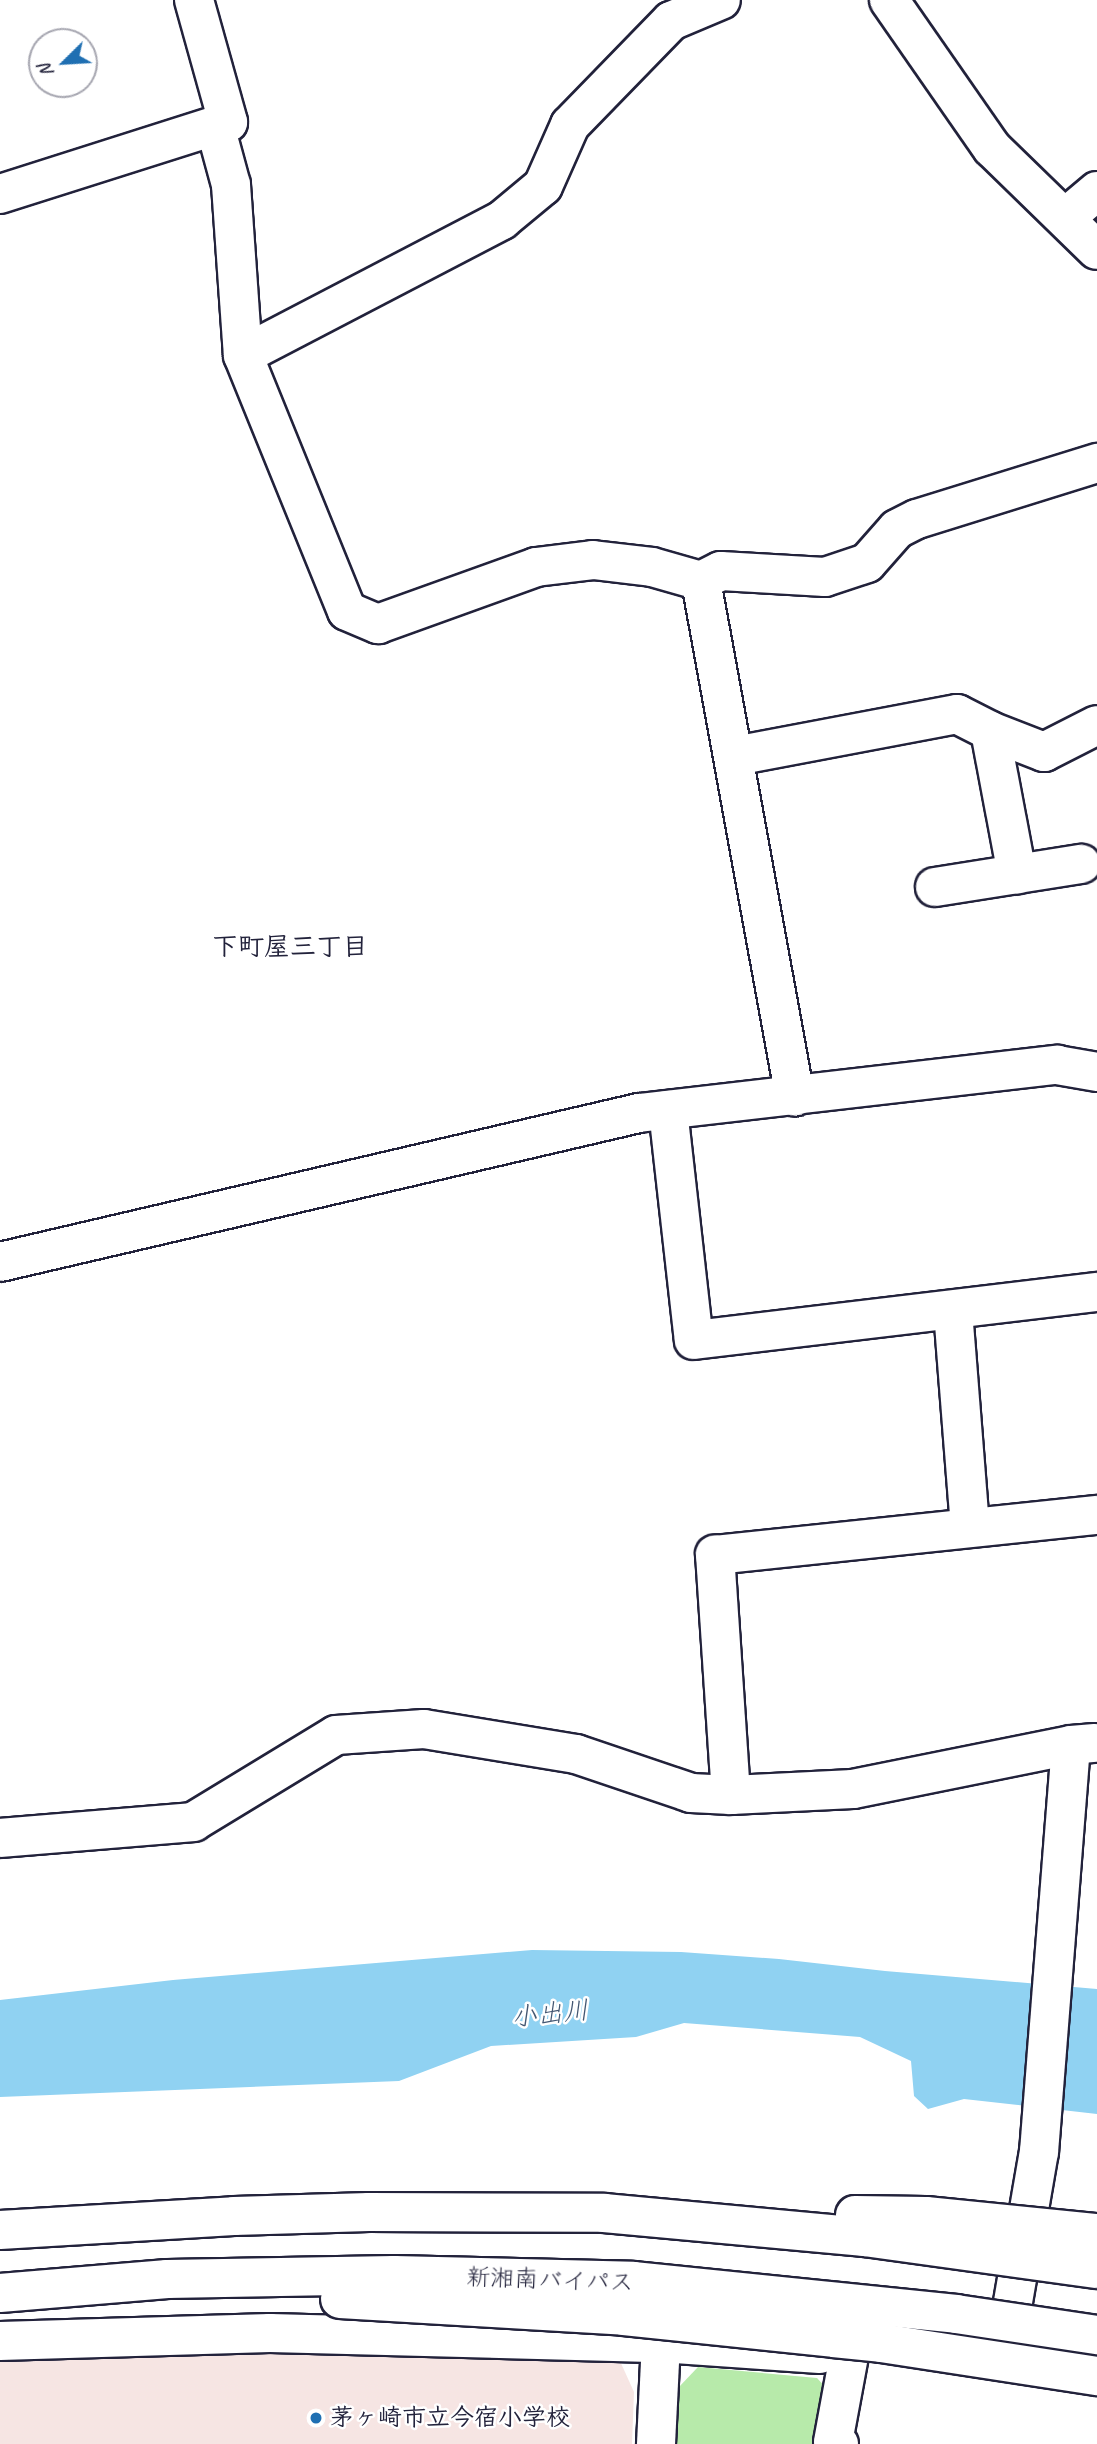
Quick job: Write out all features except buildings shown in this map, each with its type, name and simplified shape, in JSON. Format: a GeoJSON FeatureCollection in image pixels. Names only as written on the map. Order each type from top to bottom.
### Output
{"type":"FeatureCollection","features":[{"type":"Feature","properties":{"kind":"main road"},"geometry":{"type":"LineString","coordinates":[[0,194],[228,122],[194,0]]}},
{"type":"Feature","properties":{"kind":"main road"},"geometry":{"type":"LineString","coordinates":[[243,355],[502,220],[543,187],[570,125],[671,21],[721,0]]}},
{"type":"Feature","properties":{"kind":"main road"},"geometry":{"type":"LineString","coordinates":[[889,0],[992,148],[1097,250]]}},
{"type":"Feature","properties":{"kind":"main road"},"geometry":{"type":"LineString","coordinates":[[215,126],[231,185],[243,355],[346,611],[378,624],[536,567],[593,560],[652,568],[701,581],[721,571],[825,577],[867,563],[897,529],[917,519],[1097,463]]}},
{"type":"Feature","properties":{"kind":"main road"},"geometry":{"type":"LineString","coordinates":[[1065,218],[1097,191]]}},
{"type":"Feature","properties":{"kind":"main road"},"geometry":{"type":"LineString","coordinates":[[701,581],[795,1097]]}},
{"type":"Feature","properties":{"kind":"main road"},"geometry":{"type":"LineString","coordinates":[[735,756],[957,714],[990,731],[1044,752],[1097,725]]}},
{"type":"Feature","properties":{"kind":"main road"},"geometry":{"type":"LineString","coordinates":[[990,731],[1017,874]]}},
{"type":"Feature","properties":{"kind":"main road"},"geometry":{"type":"LineString","coordinates":[[935,887],[1081,864]]}},
{"type":"Feature","properties":{"kind":"main road"},"geometry":{"type":"LineString","coordinates":[[0,1262],[639,1113],[1057,1065],[1097,1072]]}},
{"type":"Feature","properties":{"kind":"main road"},"geometry":{"type":"LineString","coordinates":[[668,1110],[694,1340],[1097,1292]]}},
{"type":"Feature","properties":{"kind":"main road"},"geometry":{"type":"LineString","coordinates":[[953,1311],[970,1527]]}},
{"type":"Feature","properties":{"kind":"main road"},"geometry":{"type":"LineString","coordinates":[[731,1795],[715,1555],[1097,1515]]}},
{"type":"Feature","properties":{"kind":"main road"},"geometry":{"type":"LineString","coordinates":[[0,1838],[193,1822],[336,1735],[424,1729],[576,1754],[691,1793],[731,1795],[853,1789],[1084,1744],[1055,1934],[1038,2148],[1001,2376]]}},
{"type":"Feature","properties":{"kind":"main road"},"geometry":{"type":"LineString","coordinates":[[0,2230],[234,2216],[369,2212],[926,2216],[1097,2234]]}},
{"type":"Feature","properties":{"kind":"main road"},"geometry":{"type":"LineString","coordinates":[[604,2213],[865,2237],[1097,2269]]}},
{"type":"Feature","properties":{"kind":"main road","name":"新湘南バイパス"},"geometry":{"type":"LineString","coordinates":[[13,2292],[167,2279],[368,2276],[632,2281],[956,2314],[1097,2335]]}},
{"type":"Feature","properties":{"kind":"main road"},"geometry":{"type":"LineString","coordinates":[[13,2292],[322,2298],[624,2316],[881,2343],[1097,2376]]}},
{"type":"Feature","properties":{"kind":"main road"},"geometry":{"type":"LineString","coordinates":[[0,2341],[270,2333],[662,2343],[849,2356],[1001,2376],[1097,2393]]}},
{"type":"Feature","properties":{"kind":"main road"},"geometry":{"type":"LineString","coordinates":[[656,2444],[662,2343]]}},
{"type":"Feature","properties":{"kind":"main road"},"geometry":{"type":"LineString","coordinates":[[839,2444],[833,2442],[849,2356]]}},
{"type":"Feature","properties":{"kind":"shaded area","name":"茅ヶ崎市立今宿小学校"},"geometry":{"type":"Polygon","coordinates":[[[337,2350],[620,2361],[634,2392],[632,2444],[0,2444],[0,2358],[337,2350]]]}},
{"type":"Feature","properties":{"kind":"green space"},"geometry":{"type":"Polygon","coordinates":[[[698,2367],[817,2378],[827,2389],[815,2444],[676,2444],[678,2388],[698,2367]]]}},
{"type":"Feature","properties":{"kind":"water","name":"小出川"},"geometry":{"type":"Polygon","coordinates":[[[532,1950],[681,1952],[1097,1989],[1097,2114],[964,2099],[928,2109],[914,2096],[911,2061],[860,2037],[684,2023],[636,2037],[491,2046],[399,2081],[0,2097],[0,2000],[173,1980],[532,1950]]]}},
{"type":"Feature","properties":{"kind":"place","name":"茅ヶ崎市立今宿小学校"},"geometry":{"type":"Point","coordinates":[316,2418]}},
{"type":"Feature","properties":{"kind":"district","name":"下町屋三丁目"},"geometry":{"type":"Point","coordinates":[290,947]}}]}
